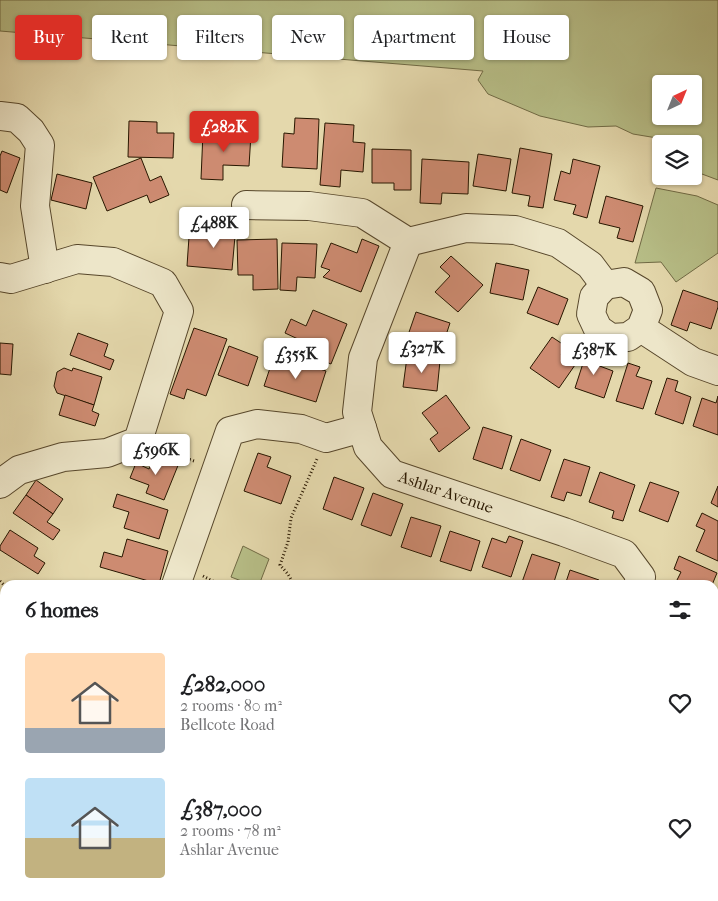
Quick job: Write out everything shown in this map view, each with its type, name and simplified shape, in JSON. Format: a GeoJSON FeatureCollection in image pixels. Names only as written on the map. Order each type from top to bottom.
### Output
{"type":"FeatureCollection","features":[{"type":"Feature","properties":{"kind":"street"},"geometry":{"type":"LineString","coordinates":[[0,116],[17,118],[31,131],[40,146],[35,206],[45,269]]}},
{"type":"Feature","properties":{"kind":"street"},"geometry":{"type":"LineString","coordinates":[[246,205],[309,206],[362,212],[408,242],[466,228],[515,230],[558,243],[590,265],[605,285]]}},
{"type":"Feature","properties":{"kind":"street","name":"Ashlar Avenue"},"geometry":{"type":"LineString","coordinates":[[408,242],[364,358],[357,412],[368,447],[392,474],[624,554],[641,578],[640,580]]}},
{"type":"Feature","properties":{"kind":"street"},"geometry":{"type":"LineString","coordinates":[[0,277],[11,279],[78,259],[113,262],[164,283],[179,311],[138,441],[107,453],[63,457],[19,470],[0,484]]}},
{"type":"Feature","properties":{"kind":"street"},"geometry":{"type":"LineString","coordinates":[[624,282],[641,292],[648,310],[641,328],[628,337],[611,338],[598,329],[591,314],[594,298],[605,285],[624,282]]}},
{"type":"Feature","properties":{"kind":"street"},"geometry":{"type":"LineString","coordinates":[[641,328],[693,362],[718,371]]}},
{"type":"Feature","properties":{"kind":"street"},"geometry":{"type":"LineString","coordinates":[[178,580],[230,431],[257,424],[301,430],[326,438],[362,428]]}},
{"type":"Feature","properties":{"kind":"path"},"geometry":{"type":"LineString","coordinates":[[291,580],[280,565],[288,542],[291,518],[326,438]]}},
{"type":"Feature","properties":{"kind":"path"},"geometry":{"type":"LineString","coordinates":[[138,441],[216,469]]}},
{"type":"Feature","properties":{"kind":"green space"},"geometry":{"type":"Polygon","coordinates":[[[0,0],[718,0],[718,180],[702,174],[702,135],[652,135],[652,137],[633,134],[616,126],[588,127],[540,116],[488,94],[478,80],[483,71],[344,59],[344,15],[272,15],[272,54],[262,53],[262,15],[177,15],[177,46],[167,45],[167,15],[92,15],[92,39],[82,38],[82,15],[15,15],[15,32],[0,31],[0,0]]]}},
{"type":"Feature","properties":{"kind":"green space"},"geometry":{"type":"Polygon","coordinates":[[[656,188],[697,196],[718,205],[718,253],[676,282],[661,262],[635,263],[656,188]]]}},
{"type":"Feature","properties":{"kind":"green space"},"geometry":{"type":"Polygon","coordinates":[[[243,546],[269,559],[261,580],[239,580],[231,577],[243,546]]]}},
{"type":"Feature","properties":{"kind":"building"},"geometry":{"type":"Polygon","coordinates":[[[295,118],[319,119],[317,169],[282,167],[284,133],[294,134],[295,118]]]}},
{"type":"Feature","properties":{"kind":"building"},"geometry":{"type":"Polygon","coordinates":[[[129,121],[157,122],[157,133],[174,133],[173,158],[128,157],[129,121]]]}},
{"type":"Feature","properties":{"kind":"building"},"geometry":{"type":"Polygon","coordinates":[[[325,123],[354,125],[353,142],[365,143],[363,172],[341,170],[340,187],[320,185],[325,123]]]}},
{"type":"Feature","properties":{"kind":"building"},"geometry":{"type":"Polygon","coordinates":[[[203,132],[251,134],[249,166],[223,165],[223,180],[201,179],[203,132]]]}},
{"type":"Feature","properties":{"kind":"building"},"geometry":{"type":"Polygon","coordinates":[[[520,148],[552,154],[543,208],[528,206],[530,196],[512,193],[520,148]]]}},
{"type":"Feature","properties":{"kind":"building"},"geometry":{"type":"Polygon","coordinates":[[[372,149],[411,150],[411,190],[394,190],[394,183],[372,183],[372,149]]]}},
{"type":"Feature","properties":{"kind":"building"},"geometry":{"type":"Polygon","coordinates":[[[2,151],[20,158],[7,193],[0,190],[0,156],[2,151]]]}},
{"type":"Feature","properties":{"kind":"building"},"geometry":{"type":"Polygon","coordinates":[[[478,154],[511,159],[506,191],[473,186],[478,154]]]}},
{"type":"Feature","properties":{"kind":"building"},"geometry":{"type":"Polygon","coordinates":[[[141,158],[150,181],[161,176],[169,195],[150,203],[147,195],[107,211],[93,177],[141,158]]]}},
{"type":"Feature","properties":{"kind":"building"},"geometry":{"type":"Polygon","coordinates":[[[422,159],[469,162],[468,194],[442,193],[441,204],[420,203],[422,159]]]}},
{"type":"Feature","properties":{"kind":"building"},"geometry":{"type":"Polygon","coordinates":[[[573,159],[600,166],[587,218],[573,214],[576,205],[554,200],[561,171],[570,174],[573,159]]]}},
{"type":"Feature","properties":{"kind":"building"},"geometry":{"type":"Polygon","coordinates":[[[57,174],[92,183],[86,209],[51,200],[57,174]]]}},
{"type":"Feature","properties":{"kind":"building"},"geometry":{"type":"Polygon","coordinates":[[[606,196],[643,206],[633,242],[617,238],[620,228],[599,223],[606,196]]]}},
{"type":"Feature","properties":{"kind":"building"},"geometry":{"type":"Polygon","coordinates":[[[216,223],[236,225],[232,270],[187,266],[189,237],[215,239],[216,223]]]}},
{"type":"Feature","properties":{"kind":"building"},"geometry":{"type":"Polygon","coordinates":[[[277,239],[278,289],[253,290],[253,275],[238,275],[237,240],[277,239]]]}},
{"type":"Feature","properties":{"kind":"building"},"geometry":{"type":"Polygon","coordinates":[[[362,239],[379,246],[361,292],[323,277],[330,270],[321,267],[331,243],[357,253],[362,239]]]}},
{"type":"Feature","properties":{"kind":"building"},"geometry":{"type":"Polygon","coordinates":[[[282,243],[317,244],[315,278],[297,277],[296,291],[280,290],[282,243]]]}},
{"type":"Feature","properties":{"kind":"building"},"geometry":{"type":"Polygon","coordinates":[[[451,256],[483,285],[458,312],[435,292],[450,276],[440,267],[451,256]]]}},
{"type":"Feature","properties":{"kind":"building"},"geometry":{"type":"Polygon","coordinates":[[[496,263],[529,270],[523,300],[490,293],[496,263]]]}},
{"type":"Feature","properties":{"kind":"building"},"geometry":{"type":"Polygon","coordinates":[[[538,287],[568,299],[558,325],[527,313],[538,287]]]}},
{"type":"Feature","properties":{"kind":"building"},"geometry":{"type":"Polygon","coordinates":[[[683,290],[718,302],[711,329],[690,322],[687,331],[671,325],[683,290]]]}},
{"type":"Feature","properties":{"kind":"building"},"geometry":{"type":"Polygon","coordinates":[[[313,310],[347,324],[331,364],[294,349],[298,339],[285,333],[291,319],[306,326],[313,310]]]}},
{"type":"Feature","properties":{"kind":"building"},"geometry":{"type":"Polygon","coordinates":[[[416,312],[450,323],[441,350],[407,338],[416,312]]]}},
{"type":"Feature","properties":{"kind":"building"},"geometry":{"type":"Polygon","coordinates":[[[194,328],[227,339],[206,396],[187,389],[184,399],[170,394],[194,328]]]}},
{"type":"Feature","properties":{"kind":"building"},"geometry":{"type":"Polygon","coordinates":[[[78,333],[108,344],[104,356],[114,360],[110,370],[70,355],[78,333]]]}},
{"type":"Feature","properties":{"kind":"building"},"geometry":{"type":"Polygon","coordinates":[[[552,337],[567,347],[561,355],[575,365],[559,388],[530,368],[552,337]]]}},
{"type":"Feature","properties":{"kind":"building"},"geometry":{"type":"Polygon","coordinates":[[[0,343],[13,344],[11,375],[0,374],[0,343]]]}},
{"type":"Feature","properties":{"kind":"building"},"geometry":{"type":"Polygon","coordinates":[[[229,346],[258,357],[248,386],[218,375],[229,346]]]}},
{"type":"Feature","properties":{"kind":"building"},"geometry":{"type":"Polygon","coordinates":[[[587,351],[600,356],[597,365],[613,371],[604,398],[575,388],[587,351]]]}},
{"type":"Feature","properties":{"kind":"building"},"geometry":{"type":"Polygon","coordinates":[[[407,357],[440,361],[437,391],[403,387],[407,357]]]}},
{"type":"Feature","properties":{"kind":"building"},"geometry":{"type":"Polygon","coordinates":[[[292,360],[326,371],[316,402],[264,386],[272,362],[287,368],[292,360]]]}},
{"type":"Feature","properties":{"kind":"building"},"geometry":{"type":"Polygon","coordinates":[[[628,363],[640,367],[636,376],[652,381],[643,409],[616,401],[628,363]]]}},
{"type":"Feature","properties":{"kind":"building"},"geometry":{"type":"Polygon","coordinates":[[[64,368],[72,371],[73,368],[102,377],[94,405],[57,393],[54,386],[57,372],[64,368]]]}},
{"type":"Feature","properties":{"kind":"building"},"geometry":{"type":"Polygon","coordinates":[[[667,378],[678,381],[675,391],[691,397],[683,424],[655,414],[667,378]]]}},
{"type":"Feature","properties":{"kind":"building"},"geometry":{"type":"Polygon","coordinates":[[[65,395],[94,405],[92,411],[99,414],[95,426],[59,415],[65,395]]]}},
{"type":"Feature","properties":{"kind":"building"},"geometry":{"type":"Polygon","coordinates":[[[446,395],[470,428],[439,452],[430,439],[438,433],[422,413],[446,395]]]}},
{"type":"Feature","properties":{"kind":"building"},"geometry":{"type":"Polygon","coordinates":[[[718,396],[718,435],[693,426],[702,398],[716,403],[718,396]]]}},
{"type":"Feature","properties":{"kind":"building"},"geometry":{"type":"Polygon","coordinates":[[[483,427],[512,436],[502,469],[473,459],[483,427]]]}},
{"type":"Feature","properties":{"kind":"building"},"geometry":{"type":"Polygon","coordinates":[[[521,439],[551,450],[540,481],[510,470],[521,439]]]}},
{"type":"Feature","properties":{"kind":"building"},"geometry":{"type":"Polygon","coordinates":[[[258,453],[271,457],[267,467],[291,476],[281,504],[244,491],[258,453]]]}},
{"type":"Feature","properties":{"kind":"building"},"geometry":{"type":"Polygon","coordinates":[[[155,454],[179,463],[164,500],[146,493],[149,485],[130,478],[136,463],[149,469],[155,454]]]}},
{"type":"Feature","properties":{"kind":"building"},"geometry":{"type":"Polygon","coordinates":[[[564,459],[590,467],[581,496],[567,492],[564,501],[551,497],[564,459]]]}},
{"type":"Feature","properties":{"kind":"building"},"geometry":{"type":"Polygon","coordinates":[[[600,472],[635,485],[623,521],[612,518],[614,511],[589,502],[600,472]]]}},
{"type":"Feature","properties":{"kind":"building"},"geometry":{"type":"Polygon","coordinates":[[[334,477],[364,488],[352,520],[323,509],[334,477]]]}},
{"type":"Feature","properties":{"kind":"building"},"geometry":{"type":"Polygon","coordinates":[[[36,480],[63,499],[53,514],[26,495],[36,480]]]}},
{"type":"Feature","properties":{"kind":"building"},"geometry":{"type":"Polygon","coordinates":[[[650,482],[679,492],[668,522],[639,511],[650,482]]]}},
{"type":"Feature","properties":{"kind":"building"},"geometry":{"type":"Polygon","coordinates":[[[718,486],[718,507],[711,503],[718,486]]]}},
{"type":"Feature","properties":{"kind":"building"},"geometry":{"type":"Polygon","coordinates":[[[373,493],[403,504],[391,536],[361,525],[373,493]]]}},
{"type":"Feature","properties":{"kind":"building"},"geometry":{"type":"Polygon","coordinates":[[[117,494],[168,510],[159,539],[124,528],[129,512],[113,507],[117,494]]]}},
{"type":"Feature","properties":{"kind":"building"},"geometry":{"type":"Polygon","coordinates":[[[26,495],[53,514],[47,522],[60,530],[53,540],[13,513],[26,495]]]}},
{"type":"Feature","properties":{"kind":"building"},"geometry":{"type":"Polygon","coordinates":[[[702,513],[718,521],[718,561],[696,551],[705,530],[696,526],[702,513]]]}},
{"type":"Feature","properties":{"kind":"building"},"geometry":{"type":"Polygon","coordinates":[[[411,517],[441,526],[431,557],[401,547],[411,517]]]}},
{"type":"Feature","properties":{"kind":"building"},"geometry":{"type":"Polygon","coordinates":[[[10,530],[38,548],[34,556],[45,563],[38,574],[0,550],[0,546],[10,530]]]}},
{"type":"Feature","properties":{"kind":"building"},"geometry":{"type":"Polygon","coordinates":[[[450,531],[480,541],[471,571],[440,561],[450,531]]]}},
{"type":"Feature","properties":{"kind":"building"},"geometry":{"type":"Polygon","coordinates":[[[509,536],[523,541],[511,577],[482,567],[492,538],[506,543],[509,536]]]}},
{"type":"Feature","properties":{"kind":"building"},"geometry":{"type":"Polygon","coordinates":[[[127,539],[168,551],[160,580],[145,580],[100,567],[104,552],[122,557],[127,539]]]}},
{"type":"Feature","properties":{"kind":"building"},"geometry":{"type":"Polygon","coordinates":[[[532,554],[560,563],[555,580],[523,580],[532,554]]]}},
{"type":"Feature","properties":{"kind":"building"},"geometry":{"type":"Polygon","coordinates":[[[679,556],[717,573],[714,580],[677,580],[681,572],[674,569],[679,556]]]}},
{"type":"Feature","properties":{"kind":"building"},"geometry":{"type":"Polygon","coordinates":[[[570,570],[599,580],[567,580],[570,570]]]}}]}
